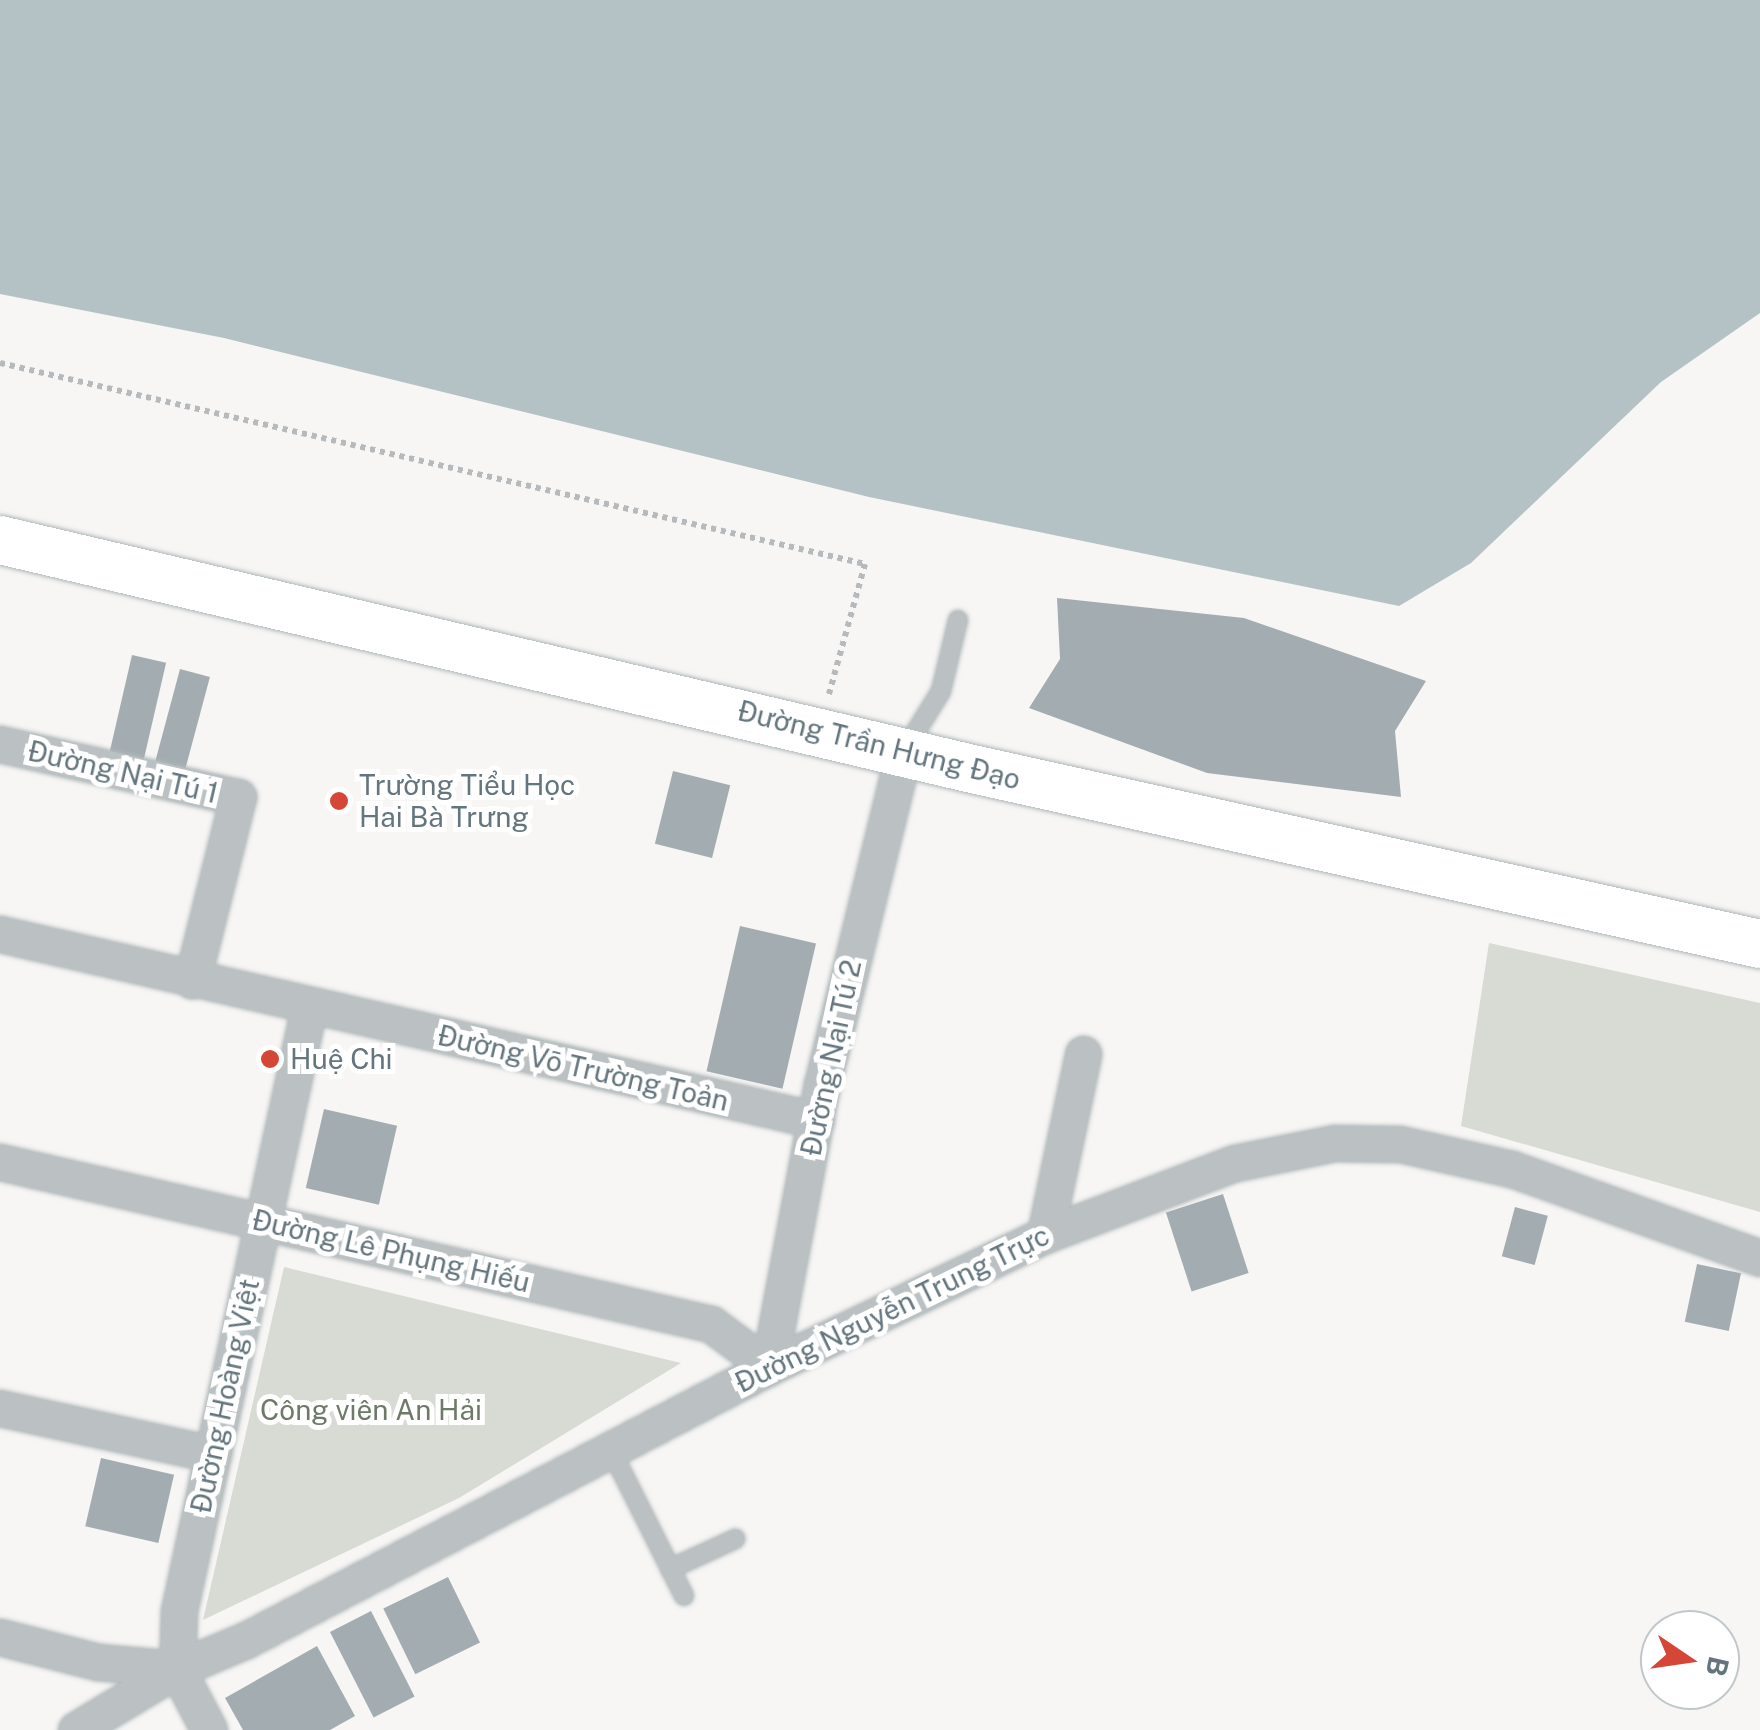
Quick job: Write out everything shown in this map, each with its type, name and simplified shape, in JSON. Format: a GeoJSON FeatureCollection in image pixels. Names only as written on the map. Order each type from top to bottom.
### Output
{"type":"FeatureCollection","features":[{"type":"Feature","properties":{"kind":"main road","name":"Đường Trần Hưng Đạo"},"geometry":{"type":"LineString","coordinates":[[0,540],[904,751],[1760,944]]}},
{"type":"Feature","properties":{"kind":"street","name":"Đường Nại Tú 1"},"geometry":{"type":"LineString","coordinates":[[0,744],[238,797],[192,980]]}},
{"type":"Feature","properties":{"kind":"street","name":"Đường Nại Tú 2"},"geometry":{"type":"LineString","coordinates":[[770,1367],[816,1120],[904,751]]}},
{"type":"Feature","properties":{"kind":"street","name":"Đường Võ Trường Toản"},"geometry":{"type":"LineString","coordinates":[[0,934],[816,1120]]}},
{"type":"Feature","properties":{"kind":"street","name":"Đường Hoàng Việt"},"geometry":{"type":"LineString","coordinates":[[177,1669],[179,1611],[309,1007]]}},
{"type":"Feature","properties":{"kind":"street"},"geometry":{"type":"LineString","coordinates":[[1044,1235],[1084,1054]]}},
{"type":"Feature","properties":{"kind":"street","name":"Đường Nguyễn Trung Trực"},"geometry":{"type":"LineString","coordinates":[[76,1730],[177,1669],[246,1640],[770,1367],[1044,1235],[1234,1163],[1334,1143],[1400,1144],[1512,1170],[1760,1258]]}},
{"type":"Feature","properties":{"kind":"street","name":"Đường Lê Phụng Hiếu"},"geometry":{"type":"LineString","coordinates":[[0,1162],[711,1324],[770,1367]]}},
{"type":"Feature","properties":{"kind":"street"},"geometry":{"type":"LineString","coordinates":[[0,1408],[213,1454]]}},
{"type":"Feature","properties":{"kind":"street"},"geometry":{"type":"LineString","coordinates":[[0,1638],[98,1662],[177,1669],[209,1730]]}},
{"type":"Feature","properties":{"kind":"lane"},"geometry":{"type":"LineString","coordinates":[[904,751],[942,691],[958,620]]}},
{"type":"Feature","properties":{"kind":"lane"},"geometry":{"type":"LineString","coordinates":[[611,1450],[684,1596]]}},
{"type":"Feature","properties":{"kind":"lane"},"geometry":{"type":"LineString","coordinates":[[670,1569],[735,1539]]}},
{"type":"Feature","properties":{"kind":"path"},"geometry":{"type":"LineString","coordinates":[[0,363],[866,564],[820,729]]}},
{"type":"Feature","properties":{"kind":"green space"},"geometry":{"type":"Polygon","coordinates":[[[1489,943],[1760,1003],[1760,1212],[1461,1126],[1489,943]]]}},
{"type":"Feature","properties":{"kind":"green space","name":"Công viên An Hải"},"geometry":{"type":"Polygon","coordinates":[[[284,1267],[681,1363],[459,1498],[203,1620],[284,1267]]]}},
{"type":"Feature","properties":{"kind":"shaded area"},"geometry":{"type":"Polygon","coordinates":[[[0,0],[1760,0],[1760,313],[1661,382],[1471,563],[1399,606],[869,497],[224,338],[0,294],[0,0]]]}},
{"type":"Feature","properties":{"kind":"building"},"geometry":{"type":"Polygon","coordinates":[[[1057,598],[1244,618],[1426,681],[1395,731],[1401,797],[1207,773],[1029,708],[1060,659],[1057,598]]]}},
{"type":"Feature","properties":{"kind":"building"},"geometry":{"type":"Polygon","coordinates":[[[132,655],[166,663],[144,760],[110,752],[132,655]]]}},
{"type":"Feature","properties":{"kind":"building"},"geometry":{"type":"Polygon","coordinates":[[[180,669],[210,677],[185,769],[155,761],[180,669]]]}},
{"type":"Feature","properties":{"kind":"building"},"geometry":{"type":"Polygon","coordinates":[[[673,771],[730,785],[712,858],[655,844],[673,771]]]}},
{"type":"Feature","properties":{"kind":"building"},"geometry":{"type":"Polygon","coordinates":[[[740,926],[816,944],[782,1089],[706,1071],[740,926]]]}},
{"type":"Feature","properties":{"kind":"building"},"geometry":{"type":"Polygon","coordinates":[[[324,1109],[397,1126],[379,1205],[306,1188],[324,1109]]]}},
{"type":"Feature","properties":{"kind":"building"},"geometry":{"type":"Polygon","coordinates":[[[1223,1194],[1249,1273],[1192,1291],[1166,1213],[1223,1194]]]}},
{"type":"Feature","properties":{"kind":"building"},"geometry":{"type":"Polygon","coordinates":[[[1515,1207],[1548,1216],[1535,1265],[1502,1256],[1515,1207]]]}},
{"type":"Feature","properties":{"kind":"building"},"geometry":{"type":"Polygon","coordinates":[[[1697,1264],[1741,1273],[1729,1331],[1685,1322],[1697,1264]]]}},
{"type":"Feature","properties":{"kind":"building"},"geometry":{"type":"Polygon","coordinates":[[[101,1458],[174,1475],[158,1543],[85,1526],[101,1458]]]}},
{"type":"Feature","properties":{"kind":"building"},"geometry":{"type":"Polygon","coordinates":[[[448,1577],[480,1643],[415,1674],[383,1609],[448,1577]]]}},
{"type":"Feature","properties":{"kind":"building"},"geometry":{"type":"Polygon","coordinates":[[[371,1611],[415,1697],[374,1717],[330,1632],[371,1611]]]}},
{"type":"Feature","properties":{"kind":"building"},"geometry":{"type":"Polygon","coordinates":[[[317,1646],[355,1716],[330,1730],[243,1730],[225,1698],[317,1646]]]}},
{"type":"Feature","properties":{"kind":"place","name":"Trường Tiểu Học Hai Bà Trưng"},"geometry":{"type":"Point","coordinates":[339,801]}},
{"type":"Feature","properties":{"kind":"place","name":"Huệ Chi"},"geometry":{"type":"Point","coordinates":[270,1059]}}]}
